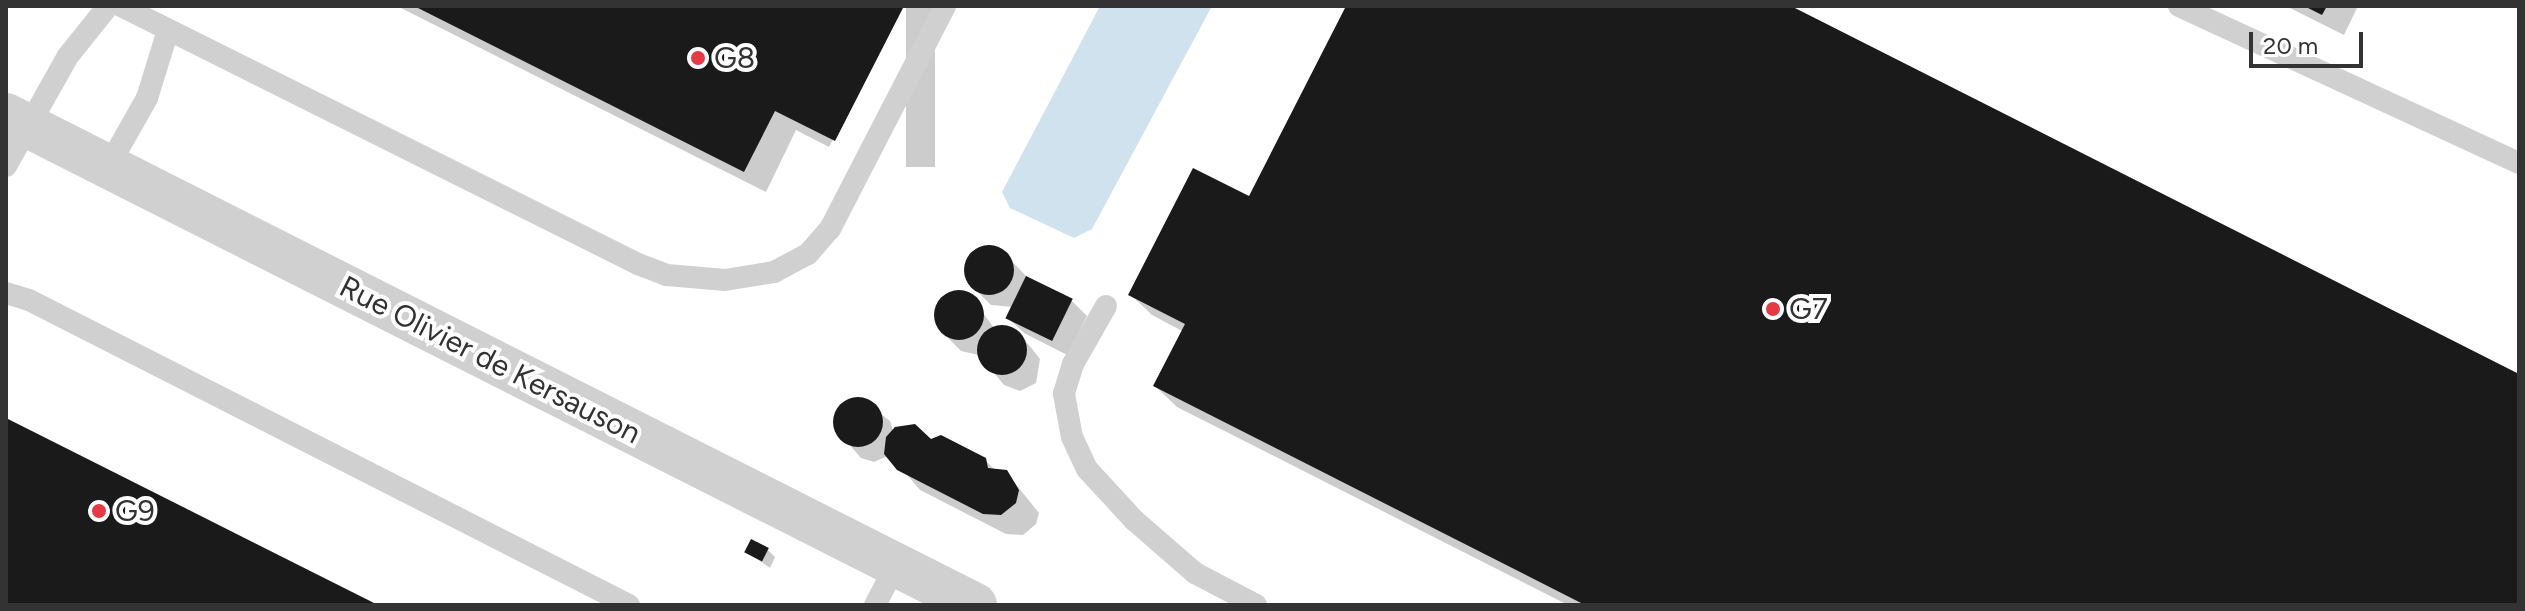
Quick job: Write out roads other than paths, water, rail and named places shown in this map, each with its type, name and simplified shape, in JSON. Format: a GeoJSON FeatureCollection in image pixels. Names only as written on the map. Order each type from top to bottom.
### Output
{"type":"FeatureCollection","features":[{"type":"Feature","properties":{"kind":"street","name":"Rue Olivier de Kersauson"},"geometry":{"type":"LineString","coordinates":[[18,121],[896,565],[956,601]]}},
{"type":"Feature","properties":{"kind":"lane"},"geometry":{"type":"LineString","coordinates":[[6,166],[18,121],[108,6]]}},
{"type":"Feature","properties":{"kind":"lane"},"geometry":{"type":"LineString","coordinates":[[121,6],[638,264],[667,275],[725,280],[774,272],[808,254],[830,229],[945,6]]}},
{"type":"Feature","properties":{"kind":"lane"},"geometry":{"type":"LineString","coordinates":[[2179,6],[2519,163]]}},
{"type":"Feature","properties":{"kind":"lane"},"geometry":{"type":"LineString","coordinates":[[108,167],[147,98],[168,30]]}},
{"type":"Feature","properties":{"kind":"lane"},"geometry":{"type":"LineString","coordinates":[[6,293],[29,300],[629,605]]}},
{"type":"Feature","properties":{"kind":"lane"},"geometry":{"type":"LineString","coordinates":[[1106,306],[1073,364],[1064,394],[1072,437],[1087,469],[1134,520],[1195,573],[1256,605]]}},
{"type":"Feature","properties":{"kind":"lane"},"geometry":{"type":"LineString","coordinates":[[875,605],[896,565]]}},
{"type":"Feature","properties":{"kind":"water"},"geometry":{"type":"Polygon","coordinates":[[[1100,6],[1212,6],[1092,229],[1074,238],[1010,208],[1002,192],[1100,6]]]}},
{"type":"Feature","properties":{"kind":"place","name":"G8"},"geometry":{"type":"Point","coordinates":[698,58]}},
{"type":"Feature","properties":{"kind":"place","name":"G7"},"geometry":{"type":"Point","coordinates":[1773,309]}},
{"type":"Feature","properties":{"kind":"place","name":"G9"},"geometry":{"type":"Point","coordinates":[99,511]}}]}
